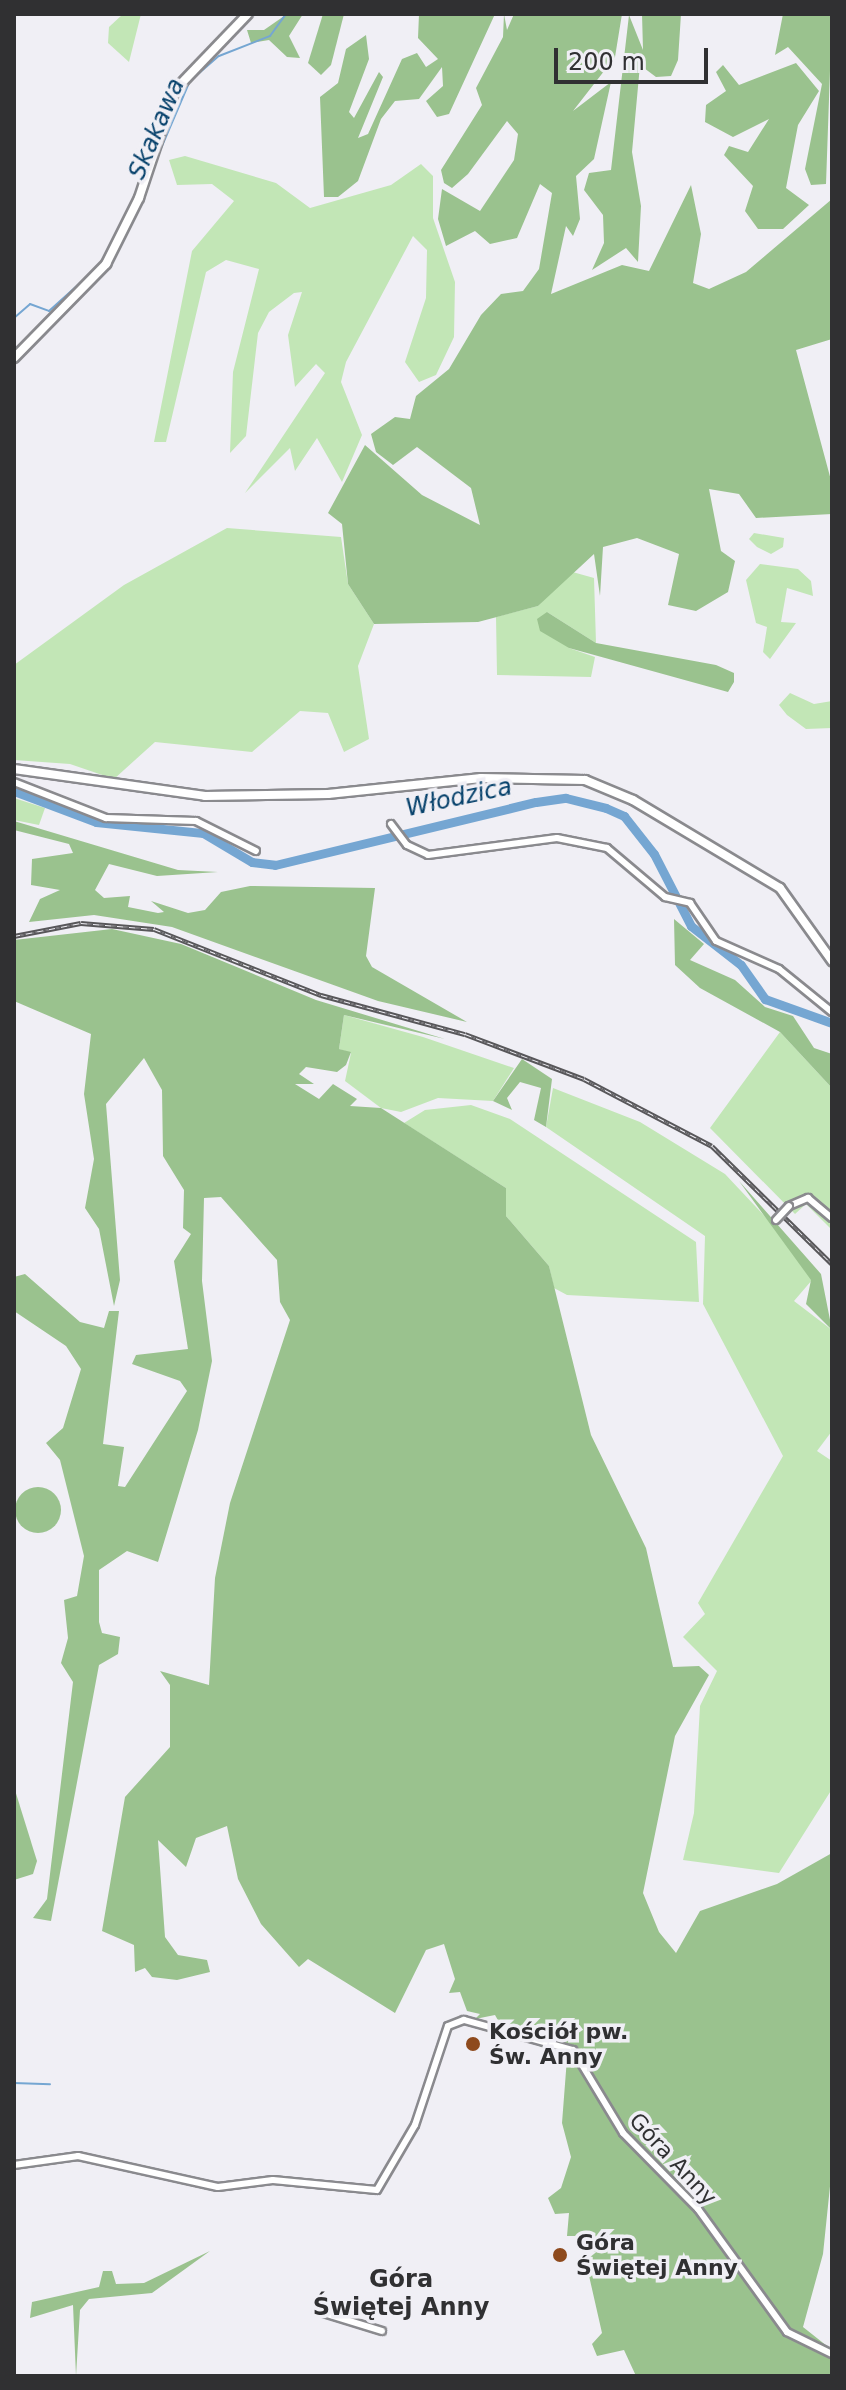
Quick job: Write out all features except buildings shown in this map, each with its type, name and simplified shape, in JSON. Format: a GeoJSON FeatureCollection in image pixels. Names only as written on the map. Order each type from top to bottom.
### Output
{"type":"FeatureCollection","features":[{"type":"Feature","properties":{"kind":"street"},"geometry":{"type":"LineString","coordinates":[[14,358],[106,264],[135,209],[175,90],[248,14]]}},
{"type":"Feature","properties":{"kind":"street"},"geometry":{"type":"LineString","coordinates":[[14,769],[205,796],[566,778],[607,787],[780,888],[832,961]]}},
{"type":"Feature","properties":{"kind":"street"},"geometry":{"type":"LineString","coordinates":[[14,782],[106,818],[196,821],[256,851]]}},
{"type":"Feature","properties":{"kind":"street"},"geometry":{"type":"LineString","coordinates":[[394,825],[417,851],[449,856],[557,838],[594,843],[675,903],[685,903],[716,941],[779,969],[832,1012]]}},
{"type":"Feature","properties":{"kind":"street"},"geometry":{"type":"LineString","coordinates":[[776,1220],[789,1206],[808,1198],[832,1218]]}},
{"type":"Feature","properties":{"kind":"street","name":"Góra Anny"},"geometry":{"type":"LineString","coordinates":[[14,2165],[78,2156],[218,2187],[273,2180],[377,2190],[415,2125],[448,2026],[471,2022],[573,2050],[623,2133],[698,2209],[787,2332],[832,2354]]}},
{"type":"Feature","properties":{"kind":"street"},"geometry":{"type":"LineString","coordinates":[[317,2311],[382,2331]]}},
{"type":"Feature","properties":{"kind":"green space"},"geometry":{"type":"Polygon","coordinates":[[[123,14],[141,14],[129,62],[108,43],[109,27],[123,14]]]}},
{"type":"Feature","properties":{"kind":"green space"},"geometry":{"type":"Polygon","coordinates":[[[287,14],[303,14],[289,36],[300,58],[287,57],[269,40],[251,43],[247,30],[264,30],[287,14]]]}},
{"type":"Feature","properties":{"kind":"green space"},"geometry":{"type":"Polygon","coordinates":[[[323,14],[344,14],[331,65],[321,75],[308,63],[323,14]]]}},
{"type":"Feature","properties":{"kind":"green space"},"geometry":{"type":"Polygon","coordinates":[[[419,14],[495,14],[449,114],[437,117],[426,101],[443,86],[442,67],[419,99],[395,101],[381,119],[358,181],[338,197],[324,197],[320,97],[338,83],[346,49],[366,35],[369,59],[349,112],[354,118],[379,72],[383,77],[358,138],[368,134],[402,59],[417,53],[426,67],[438,59],[418,38],[419,14]]]}},
{"type":"Feature","properties":{"kind":"green space"},"geometry":{"type":"Polygon","coordinates":[[[504,14],[507,30],[514,14],[622,14],[615,57],[573,111],[611,82],[594,159],[576,176],[580,219],[573,236],[566,226],[551,294],[622,265],[649,271],[691,185],[701,234],[693,283],[709,289],[746,272],[832,199],[832,339],[796,350],[832,484],[832,514],[756,518],[739,494],[709,489],[721,551],[735,561],[728,592],[696,611],[668,605],[679,554],[637,538],[603,547],[600,596],[594,554],[538,606],[478,622],[374,624],[348,584],[342,524],[328,513],[365,445],[422,495],[480,525],[471,488],[417,447],[393,465],[376,452],[371,434],[395,417],[410,419],[416,396],[449,369],[481,315],[501,294],[523,291],[539,269],[552,193],[540,184],[517,238],[490,244],[475,231],[446,246],[438,219],[442,189],[480,211],[514,160],[518,134],[507,121],[468,174],[452,188],[444,183],[441,170],[482,105],[476,88],[503,37],[504,14]]]}},
{"type":"Feature","properties":{"kind":"green space"},"geometry":{"type":"Polygon","coordinates":[[[642,14],[681,14],[678,60],[671,76],[656,77],[640,65],[632,152],[641,206],[638,262],[626,248],[592,270],[604,243],[603,215],[584,190],[589,173],[611,170],[629,15],[643,50],[642,14]]]}},
{"type":"Feature","properties":{"kind":"green space"},"geometry":{"type":"Polygon","coordinates":[[[783,14],[832,14],[826,184],[811,185],[805,169],[822,84],[788,47],[775,55],[783,14]]]}},
{"type":"Feature","properties":{"kind":"green space"},"geometry":{"type":"Polygon","coordinates":[[[796,63],[819,91],[798,125],[786,188],[809,205],[783,229],[758,229],[745,211],[753,186],[724,155],[729,146],[748,152],[769,119],[733,137],[705,122],[706,105],[726,91],[716,72],[723,65],[739,85],[796,63]]]}},
{"type":"Feature","properties":{"kind":"green space"},"geometry":{"type":"Polygon","coordinates":[[[185,156],[276,183],[310,208],[391,185],[421,164],[433,176],[433,218],[455,282],[454,337],[436,375],[419,382],[405,362],[426,298],[427,250],[413,236],[346,362],[341,382],[362,435],[342,482],[317,438],[295,471],[290,448],[245,493],[325,373],[316,364],[295,387],[288,335],[302,292],[294,293],[269,312],[258,333],[246,436],[230,453],[233,372],[259,269],[226,260],[206,272],[166,442],[154,442],[192,251],[234,201],[212,184],[177,185],[169,160],[185,156]]]}},
{"type":"Feature","properties":{"kind":"green space"},"geometry":{"type":"Polygon","coordinates":[[[227,528],[341,537],[348,584],[374,624],[358,666],[369,739],[344,752],[328,713],[300,711],[252,752],[155,742],[114,779],[70,764],[14,760],[14,665],[124,585],[227,528]]]}},
{"type":"Feature","properties":{"kind":"green space"},"geometry":{"type":"Polygon","coordinates":[[[754,533],[784,538],[783,547],[771,554],[749,539],[754,533]]]}},
{"type":"Feature","properties":{"kind":"green space"},"geometry":{"type":"Polygon","coordinates":[[[760,564],[798,569],[811,581],[813,596],[787,588],[781,622],[796,623],[770,659],[763,652],[767,627],[756,623],[746,580],[760,564]]]}},
{"type":"Feature","properties":{"kind":"green space"},"geometry":{"type":"Polygon","coordinates":[[[569,571],[594,578],[596,643],[547,612],[569,648],[595,657],[591,677],[497,675],[496,617],[538,606],[569,571]]]}},
{"type":"Feature","properties":{"kind":"green space"},"geometry":{"type":"Polygon","coordinates":[[[547,612],[596,643],[716,665],[734,673],[734,682],[728,692],[569,648],[540,631],[537,619],[547,612]]]}},
{"type":"Feature","properties":{"kind":"green space"},"geometry":{"type":"Polygon","coordinates":[[[790,693],[814,704],[832,701],[832,728],[806,729],[787,715],[779,705],[790,693]]]}},
{"type":"Feature","properties":{"kind":"green space"},"geometry":{"type":"Polygon","coordinates":[[[14,798],[45,808],[39,825],[14,820],[14,798]]]}},
{"type":"Feature","properties":{"kind":"green space"},"geometry":{"type":"Polygon","coordinates":[[[14,821],[178,870],[218,872],[157,876],[109,864],[95,890],[104,898],[130,896],[128,907],[158,913],[164,912],[151,901],[188,913],[205,910],[221,892],[250,886],[375,888],[366,956],[372,967],[467,1022],[378,1001],[172,927],[94,915],[29,922],[40,899],[60,890],[31,885],[32,859],[73,853],[69,844],[14,830],[14,821]]]}},
{"type":"Feature","properties":{"kind":"green space"},"geometry":{"type":"Polygon","coordinates":[[[674,919],[704,944],[690,960],[735,980],[765,1007],[793,1016],[814,1048],[832,1054],[832,1088],[780,1032],[700,988],[675,965],[674,919]]]}},
{"type":"Feature","properties":{"kind":"green space"},"geometry":{"type":"Polygon","coordinates":[[[112,929],[181,944],[316,1000],[445,1039],[344,1015],[339,1049],[351,1052],[346,1065],[337,1072],[306,1067],[299,1074],[314,1084],[295,1084],[319,1099],[333,1084],[357,1099],[350,1106],[381,1108],[506,1188],[506,1216],[549,1266],[591,1435],[646,1548],[673,1667],[699,1666],[709,1675],[675,1736],[643,1893],[659,1932],[676,1953],[700,1911],[777,1884],[832,1853],[832,2167],[823,2254],[803,2327],[832,2350],[832,2376],[636,2376],[624,2350],[597,2356],[592,2344],[602,2333],[580,2236],[567,2236],[569,2213],[555,2214],[548,2198],[561,2188],[571,2157],[562,2123],[567,2058],[504,2031],[495,2015],[475,2019],[480,2014],[467,2011],[460,1992],[449,1993],[455,1979],[444,1944],[426,1950],[395,2013],[308,1959],[299,1967],[261,1924],[238,1879],[227,1826],[196,1838],[186,1867],[158,1840],[165,1937],[178,1955],[207,1960],[210,1972],[177,1980],[152,1977],[145,1968],[135,1972],[134,1945],[102,1931],[125,1797],[170,1747],[170,1685],[160,1671],[209,1685],[215,1578],[230,1503],[290,1320],[280,1302],[277,1260],[221,1197],[204,1198],[202,1281],[212,1361],[198,1430],[158,1562],[127,1551],[99,1570],[99,1622],[102,1633],[120,1637],[118,1654],[99,1665],[51,1921],[33,1918],[47,1899],[73,1682],[61,1663],[68,1638],[64,1600],[77,1596],[84,1556],[60,1460],[46,1443],[63,1428],[81,1369],[66,1346],[14,1311],[14,1277],[25,1274],[80,1322],[104,1328],[109,1311],[119,1311],[103,1444],[124,1447],[118,1486],[125,1487],[187,1391],[180,1381],[132,1364],[136,1355],[188,1349],[174,1261],[191,1234],[183,1228],[184,1190],[163,1156],[162,1090],[144,1058],[106,1104],[120,1280],[114,1306],[99,1229],[85,1208],[94,1159],[84,1094],[91,1034],[14,1001],[14,940],[112,929]]]}},
{"type":"Feature","properties":{"kind":"green space"},"geometry":{"type":"Polygon","coordinates":[[[344,1015],[423,1037],[514,1068],[493,1101],[438,1098],[401,1112],[381,1108],[345,1081],[351,1053],[339,1049],[344,1015]]]}},
{"type":"Feature","properties":{"kind":"green space"},"geometry":{"type":"Polygon","coordinates":[[[780,1032],[832,1088],[832,1230],[806,1204],[795,1214],[710,1128],[780,1032]]]}},
{"type":"Feature","properties":{"kind":"green space"},"geometry":{"type":"Polygon","coordinates":[[[522,1059],[552,1079],[546,1127],[534,1120],[541,1088],[520,1082],[507,1098],[512,1110],[493,1101],[522,1059]]]}},
{"type":"Feature","properties":{"kind":"green space"},"geometry":{"type":"Polygon","coordinates":[[[553,1088],[640,1122],[725,1174],[785,1238],[812,1280],[794,1301],[832,1330],[832,1431],[817,1451],[832,1461],[832,1789],[779,1873],[683,1860],[694,1813],[700,1706],[717,1671],[683,1637],[705,1614],[698,1603],[783,1456],[703,1304],[705,1236],[546,1127],[553,1088]]]}},
{"type":"Feature","properties":{"kind":"green space"},"geometry":{"type":"Polygon","coordinates":[[[471,1105],[510,1119],[696,1242],[699,1302],[567,1295],[554,1288],[549,1266],[506,1216],[506,1188],[404,1123],[425,1110],[471,1105]]]}},
{"type":"Feature","properties":{"kind":"green space"},"geometry":{"type":"Polygon","coordinates":[[[739,1181],[821,1274],[832,1330],[806,1304],[811,1280],[739,1181]]]}},
{"type":"Feature","properties":{"kind":"green space"},"geometry":{"type":"Polygon","coordinates":[[[38,1487],[47,1488],[54,1494],[60,1501],[60,1519],[54,1526],[47,1532],[38,1533],[29,1532],[22,1526],[16,1519],[15,1510],[16,1501],[22,1494],[29,1488],[38,1487]]]}},
{"type":"Feature","properties":{"kind":"green space"},"geometry":{"type":"Polygon","coordinates":[[[14,1787],[37,1861],[33,1874],[14,1880],[14,1787]]]}},
{"type":"Feature","properties":{"kind":"green space"},"geometry":{"type":"Polygon","coordinates":[[[210,2251],[152,2293],[89,2299],[80,2310],[76,2376],[73,2305],[30,2318],[32,2302],[99,2287],[103,2271],[112,2271],[116,2284],[144,2283],[210,2251]]]}},
{"type":"Feature","properties":{"kind":"waterway","name":"Skakawa"},"geometry":{"type":"LineString","coordinates":[[117,251],[190,81],[219,56],[270,36],[286,14]]}},
{"type":"Feature","properties":{"kind":"waterway","name":"Skakawa"},"geometry":{"type":"LineString","coordinates":[[14,318],[30,304],[49,311],[99,266]]}},
{"type":"Feature","properties":{"kind":"waterway","name":"Włodzica"},"geometry":{"type":"LineString","coordinates":[[14,791],[96,822],[203,833],[252,862],[275,865],[536,802],[566,798],[606,808],[624,816],[654,854],[691,926],[741,965],[765,999],[832,1023]]}},
{"type":"Feature","properties":{"kind":"waterway"},"geometry":{"type":"LineString","coordinates":[[14,2083],[50,2084]]}},
{"type":"Feature","properties":{"kind":"railway"},"geometry":{"type":"LineString","coordinates":[[14,936],[81,923],[154,929],[321,995],[465,1034],[584,1079],[712,1146],[832,1264]]}},
{"type":"Feature","properties":{"kind":"place","name":"Kościół pw. Św. Anny"},"geometry":{"type":"Point","coordinates":[473,2044]}},
{"type":"Feature","properties":{"kind":"place","name":"Góra Świętej Anny"},"geometry":{"type":"Point","coordinates":[560,2255]}},
{"type":"Feature","properties":{"kind":"district","name":"Góra Świętej Anny"},"geometry":{"type":"Point","coordinates":[401,2294]}}]}
